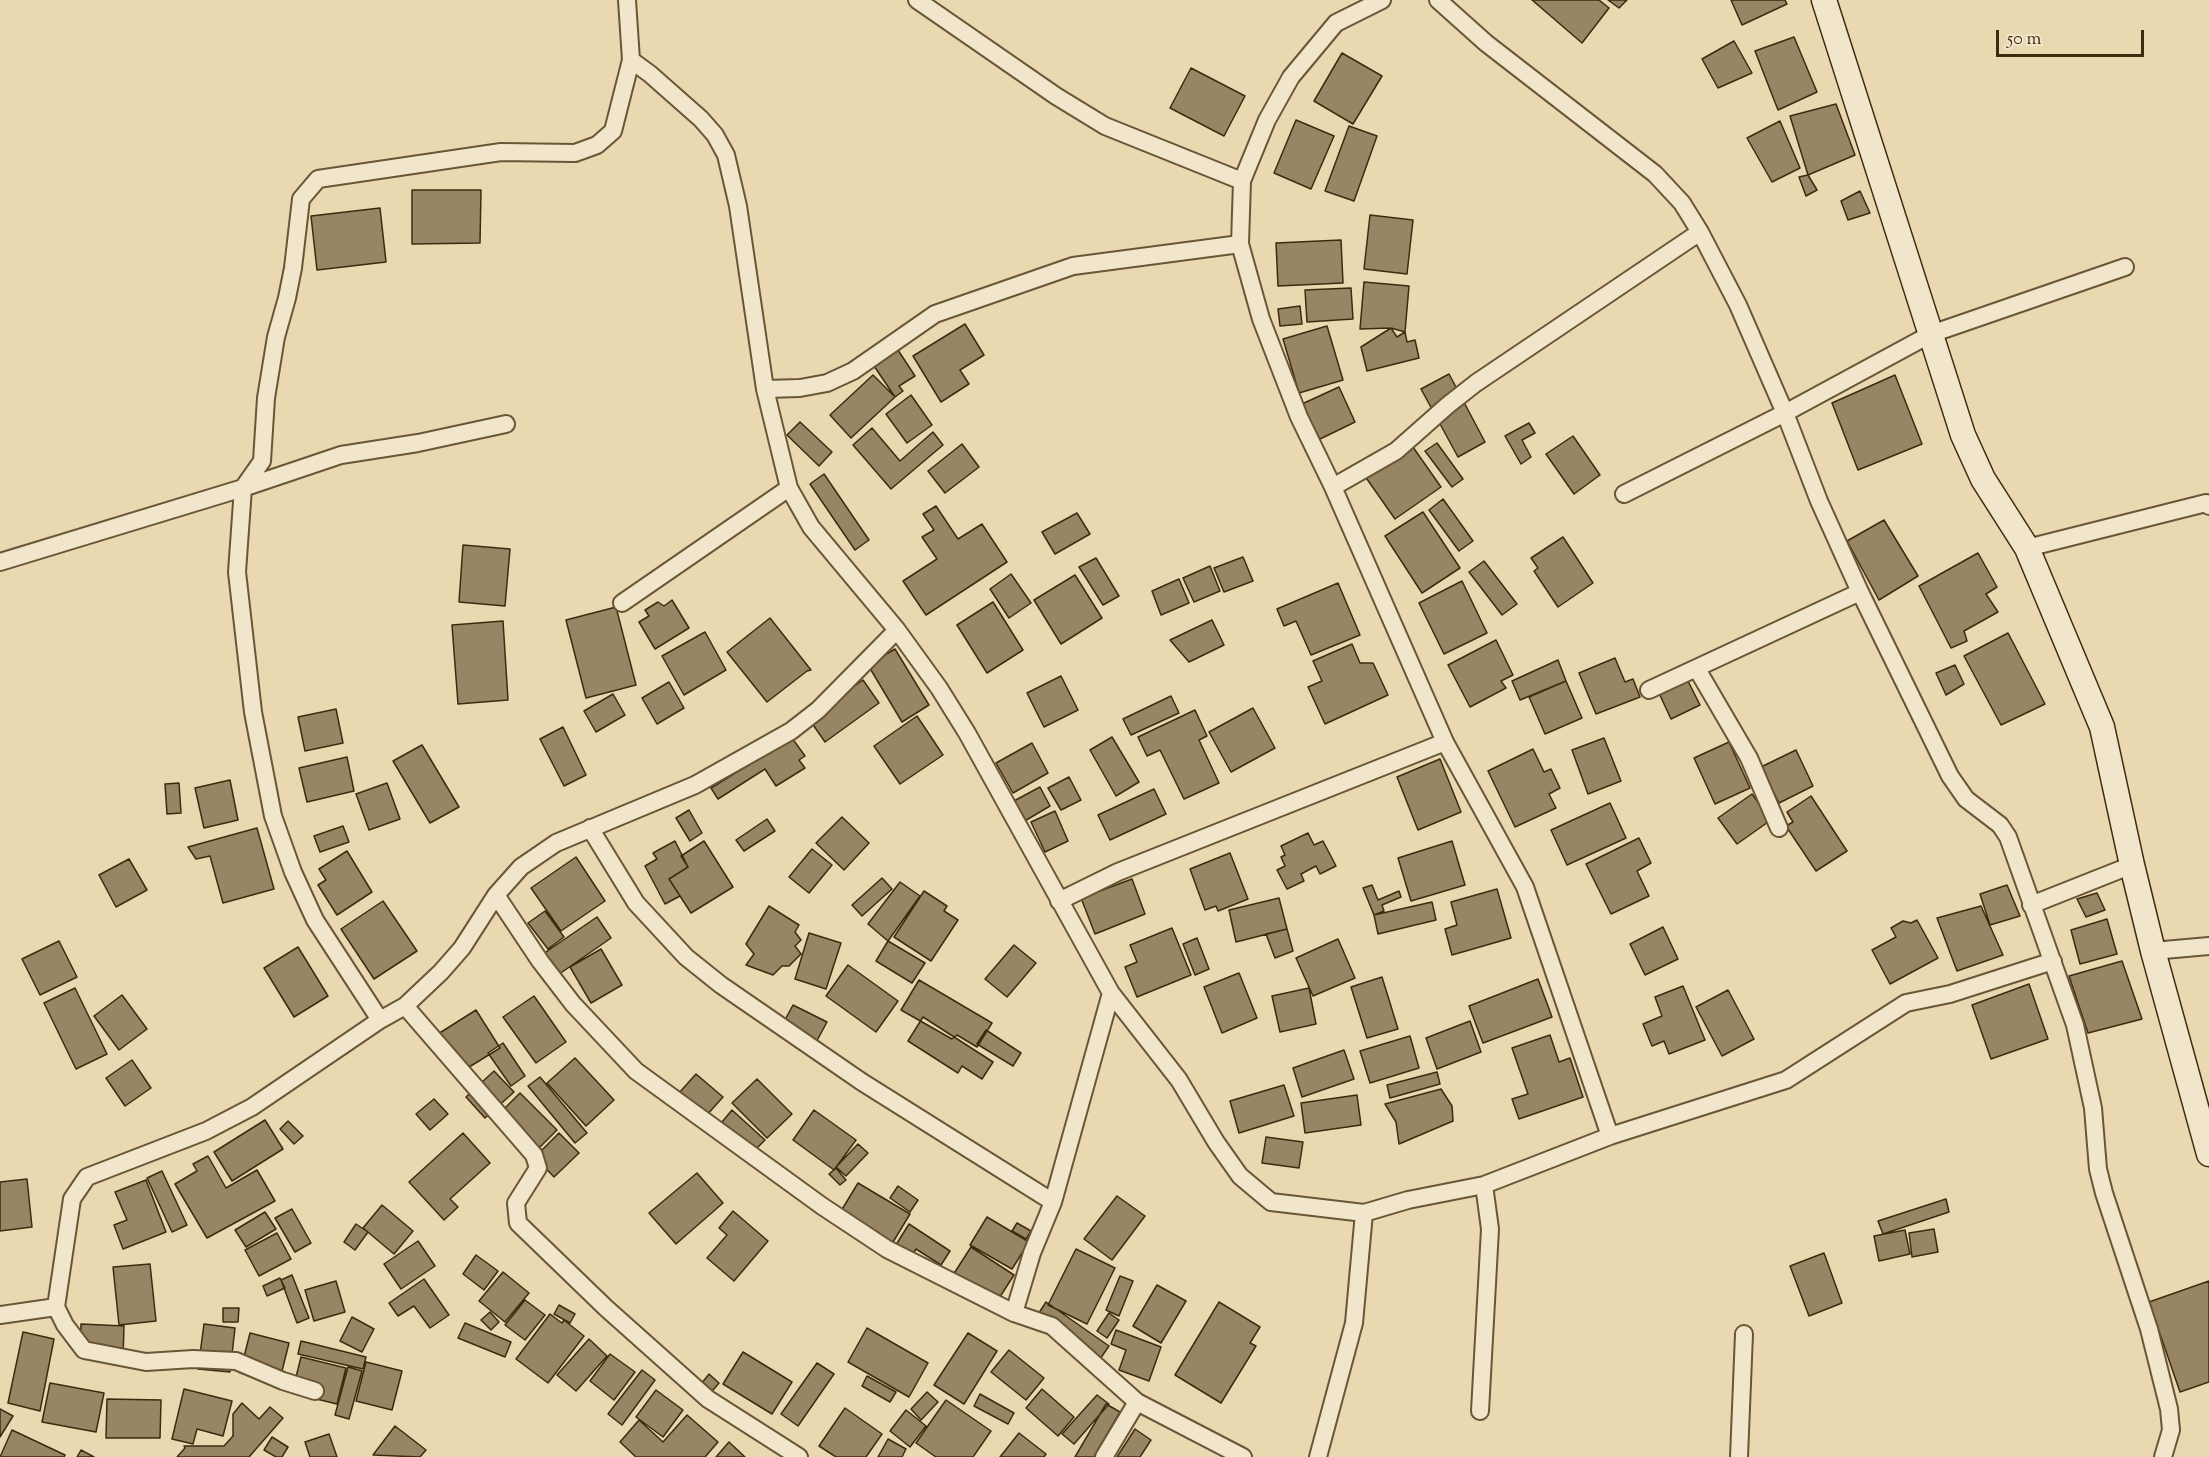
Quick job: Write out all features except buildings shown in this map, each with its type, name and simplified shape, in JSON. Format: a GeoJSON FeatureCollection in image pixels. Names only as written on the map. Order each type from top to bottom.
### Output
{"type":"FeatureCollection","features":[{"type":"Feature","properties":{"kind":"street"},"geometry":{"type":"LineString","coordinates":[[380,1020],[315,920],[293,872],[273,816],[253,712],[237,572],[243,488],[262,461],[266,398],[276,337],[293,268],[301,199],[318,179],[501,152],[575,153],[597,145],[613,131],[632,60],[627,0]]}},
{"type":"Feature","properties":{"kind":"street"},"geometry":{"type":"LineString","coordinates":[[917,0],[1056,96],[1105,126],[1242,180]]}},
{"type":"Feature","properties":{"kind":"street"},"geometry":{"type":"LineString","coordinates":[[1382,0],[1336,23],[1291,77],[1267,120],[1242,180],[1240,244],[1261,319],[1299,417],[1333,487],[1445,742],[1525,887],[1610,1136]]}},
{"type":"Feature","properties":{"kind":"street"},"geometry":{"type":"LineString","coordinates":[[1438,0],[1486,43],[1655,174],[1682,203],[1700,232],[1738,306],[1785,413],[1819,501],[1950,776],[1966,799],[2000,825],[2008,837],[2075,1025],[2093,1108],[2098,1169],[2149,1329],[2169,1410],[2171,1430],[2163,1457]]}},
{"type":"Feature","properties":{"kind":"street"},"geometry":{"type":"LineString","coordinates":[[1824,0],[1963,435],[1983,480],[2027,548],[2102,727],[2153,951],[2209,1154]]}},
{"type":"Feature","properties":{"kind":"street"},"geometry":{"type":"LineString","coordinates":[[632,60],[716,135],[726,155],[738,206],[765,389],[789,488],[812,526],[897,630],[939,688],[967,733],[1111,993],[1179,1080],[1216,1142],[1240,1176],[1271,1202],[1364,1213],[1408,1200],[1484,1185],[1610,1136],[1786,1080],[1906,1004],[1950,994],[2053,961]]}},
{"type":"Feature","properties":{"kind":"street"},"geometry":{"type":"LineString","coordinates":[[1333,487],[1396,451],[1476,383],[1700,232]]}},
{"type":"Feature","properties":{"kind":"street"},"geometry":{"type":"LineString","coordinates":[[765,389],[800,388],[827,383],[854,370],[935,314],[1073,266],[1240,244]]}},
{"type":"Feature","properties":{"kind":"street"},"geometry":{"type":"LineString","coordinates":[[1624,494],[1785,413],[1931,334],[2125,267]]}},
{"type":"Feature","properties":{"kind":"street"},"geometry":{"type":"LineString","coordinates":[[0,562],[243,488],[341,455],[418,443],[506,424]]}},
{"type":"Feature","properties":{"kind":"street"},"geometry":{"type":"LineString","coordinates":[[622,603],[789,488]]}},
{"type":"Feature","properties":{"kind":"street"},"geometry":{"type":"LineString","coordinates":[[2027,548],[2208,503]]}},
{"type":"Feature","properties":{"kind":"street"},"geometry":{"type":"LineString","coordinates":[[1649,690],[1860,591]]}},
{"type":"Feature","properties":{"kind":"street"},"geometry":{"type":"LineString","coordinates":[[315,1391],[283,1381],[236,1361],[193,1359],[146,1362],[84,1350],[65,1325],[56,1307],[72,1199],[87,1177],[206,1131],[252,1107],[380,1020],[405,1006],[462,948],[496,895],[521,867],[556,843],[695,785],[790,731],[818,710],[897,630]]}},
{"type":"Feature","properties":{"kind":"street"},"geometry":{"type":"LineString","coordinates":[[1697,669],[1749,758],[1779,828]]}},
{"type":"Feature","properties":{"kind":"street"},"geometry":{"type":"LineString","coordinates":[[1059,901],[1118,872],[1445,742]]}},
{"type":"Feature","properties":{"kind":"street"},"geometry":{"type":"LineString","coordinates":[[590,828],[636,903],[686,957],[721,985],[862,1082],[1053,1202]]}},
{"type":"Feature","properties":{"kind":"street"},"geometry":{"type":"LineString","coordinates":[[2031,905],[2132,866]]}},
{"type":"Feature","properties":{"kind":"street"},"geometry":{"type":"LineString","coordinates":[[496,895],[540,961],[573,1004],[636,1071],[822,1206],[887,1249],[1014,1313],[1052,1326],[1137,1402],[1243,1457]]}},
{"type":"Feature","properties":{"kind":"street"},"geometry":{"type":"LineString","coordinates":[[2153,951],[2209,946]]}},
{"type":"Feature","properties":{"kind":"street"},"geometry":{"type":"LineString","coordinates":[[1014,1313],[1032,1253],[1053,1202],[1111,993]]}},
{"type":"Feature","properties":{"kind":"street"},"geometry":{"type":"LineString","coordinates":[[405,1006],[534,1155],[538,1168],[516,1203],[518,1223],[606,1308],[708,1399],[799,1457]]}},
{"type":"Feature","properties":{"kind":"street"},"geometry":{"type":"LineString","coordinates":[[1480,1411],[1490,1229],[1484,1185]]}},
{"type":"Feature","properties":{"kind":"street"},"geometry":{"type":"LineString","coordinates":[[1318,1457],[1354,1323],[1364,1213]]}},
{"type":"Feature","properties":{"kind":"street"},"geometry":{"type":"LineString","coordinates":[[0,1315],[56,1307]]}},
{"type":"Feature","properties":{"kind":"street"},"geometry":{"type":"LineString","coordinates":[[1739,1457],[1744,1334]]}},
{"type":"Feature","properties":{"kind":"street"},"geometry":{"type":"LineString","coordinates":[[1104,1457],[1137,1402]]}}]}
